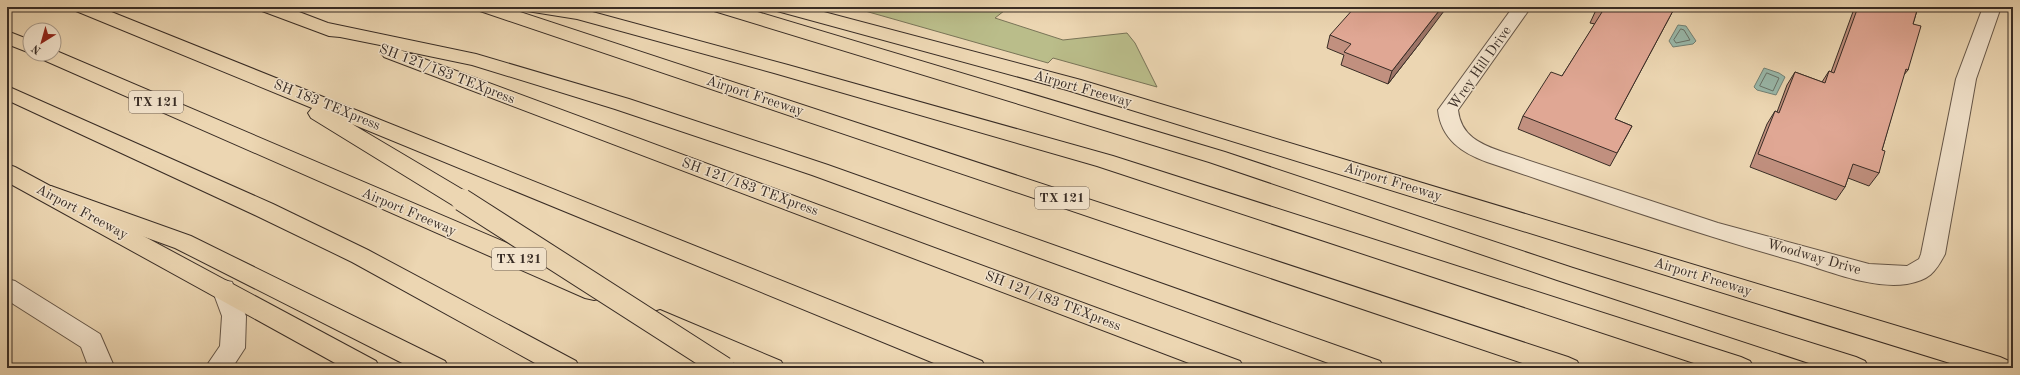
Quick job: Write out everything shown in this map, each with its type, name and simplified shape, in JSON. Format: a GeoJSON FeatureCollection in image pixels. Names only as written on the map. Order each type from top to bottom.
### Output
{"type":"FeatureCollection","features":[{"type":"Feature","properties":{"kind":"main road","name":"SH 183 TEXpress"},"geometry":{"type":"LineString","coordinates":[[83,7],[973,368]]}},
{"type":"Feature","properties":{"kind":"main road","name":"SH 121/183 TEXpress"},"geometry":{"type":"LineString","coordinates":[[269,7],[1231,368]]}},
{"type":"Feature","properties":{"kind":"main road","name":"Airport Freeway"},"geometry":{"type":"LineString","coordinates":[[488,7],[555,31],[887,139],[1568,368]]}},
{"type":"Feature","properties":{"kind":"main road"},"geometry":{"type":"LineString","coordinates":[[534,7],[578,14],[789,71],[1106,161],[1741,368]]}},
{"type":"Feature","properties":{"kind":"main road"},"geometry":{"type":"LineString","coordinates":[[721,7],[1218,157],[1572,276],[1856,368]]}},
{"type":"Feature","properties":{"kind":"main road","name":"Airport Freeway"},"geometry":{"type":"LineString","coordinates":[[784,7],[1074,85],[2000,368]]}},
{"type":"Feature","properties":{"kind":"main road"},"geometry":{"type":"LineString","coordinates":[[322,27],[476,60],[622,104],[820,170],[1371,368]]}},
{"type":"Feature","properties":{"kind":"main road"},"geometry":{"type":"LineString","coordinates":[[7,37],[22,44]]}},
{"type":"Feature","properties":{"kind":"main road","name":"Airport Freeway"},"geometry":{"type":"LineString","coordinates":[[62,61],[772,368]]}},
{"type":"Feature","properties":{"kind":"main road"},"geometry":{"type":"LineString","coordinates":[[256,77],[462,200],[724,368]]}},
{"type":"Feature","properties":{"kind":"main road"},"geometry":{"type":"LineString","coordinates":[[7,92],[265,210],[360,256],[567,368]]}},
{"type":"Feature","properties":{"kind":"main road","name":"Airport Freeway"},"geometry":{"type":"LineString","coordinates":[[7,172],[51,194],[367,368]]}},
{"type":"Feature","properties":{"kind":"main road"},"geometry":{"type":"LineString","coordinates":[[51,194],[183,242],[436,368]]}},
{"type":"Feature","properties":{"kind":"street","name":"Wrey Hill Drive"},"geometry":{"type":"LineString","coordinates":[[1453,131],[1448,120],[1448,110],[1522,7]]}},
{"type":"Feature","properties":{"kind":"street","name":"Woodway Drive"},"geometry":{"type":"LineString","coordinates":[[1453,131],[1464,142],[1478,151],[1495,158],[1714,230],[1869,273],[1893,276],[1913,273],[1927,266],[1933,254],[1966,79],[1992,7]]}},
{"type":"Feature","properties":{"kind":"street"},"geometry":{"type":"LineString","coordinates":[[7,288],[91,340],[100,364],[97,368]]}},
{"type":"Feature","properties":{"kind":"street"},"geometry":{"type":"LineString","coordinates":[[218,368],[232,348],[234,322],[234,316],[224,289]]}},
{"type":"Feature","properties":{"kind":"green space"},"geometry":{"type":"Polygon","coordinates":[[[851,7],[1009,7],[995,18],[1063,40],[1127,33],[1135,43],[1157,87],[1053,58],[1048,63],[851,7]]]}},
{"type":"Feature","properties":{"kind":"water"},"geometry":{"type":"Polygon","coordinates":[[[1678,25],[1686,26],[1696,41],[1693,44],[1673,47],[1669,41],[1678,25]]]}},
{"type":"Feature","properties":{"kind":"water"},"geometry":{"type":"Polygon","coordinates":[[[1764,68],[1779,73],[1785,77],[1776,95],[1757,90],[1754,87],[1764,68]]]}},
{"type":"Feature","properties":{"kind":"building"},"geometry":{"type":"Polygon","coordinates":[[[1355,7],[1442,7],[1392,71],[1344,52],[1351,44],[1330,35],[1355,7]]]}},
{"type":"Feature","properties":{"kind":"building"},"geometry":{"type":"Polygon","coordinates":[[[1598,7],[1675,7],[1615,119],[1632,126],[1617,153],[1523,116],[1551,72],[1562,76],[1602,12],[1596,10],[1598,7]]]}},
{"type":"Feature","properties":{"kind":"building"},"geometry":{"type":"Polygon","coordinates":[[[1858,7],[1918,7],[1913,24],[1921,26],[1908,70],[1906,69],[1882,150],[1885,151],[1879,173],[1853,164],[1845,187],[1758,154],[1775,111],[1779,113],[1795,72],[1825,83],[1829,71],[1834,73],[1858,7]]]}}]}
